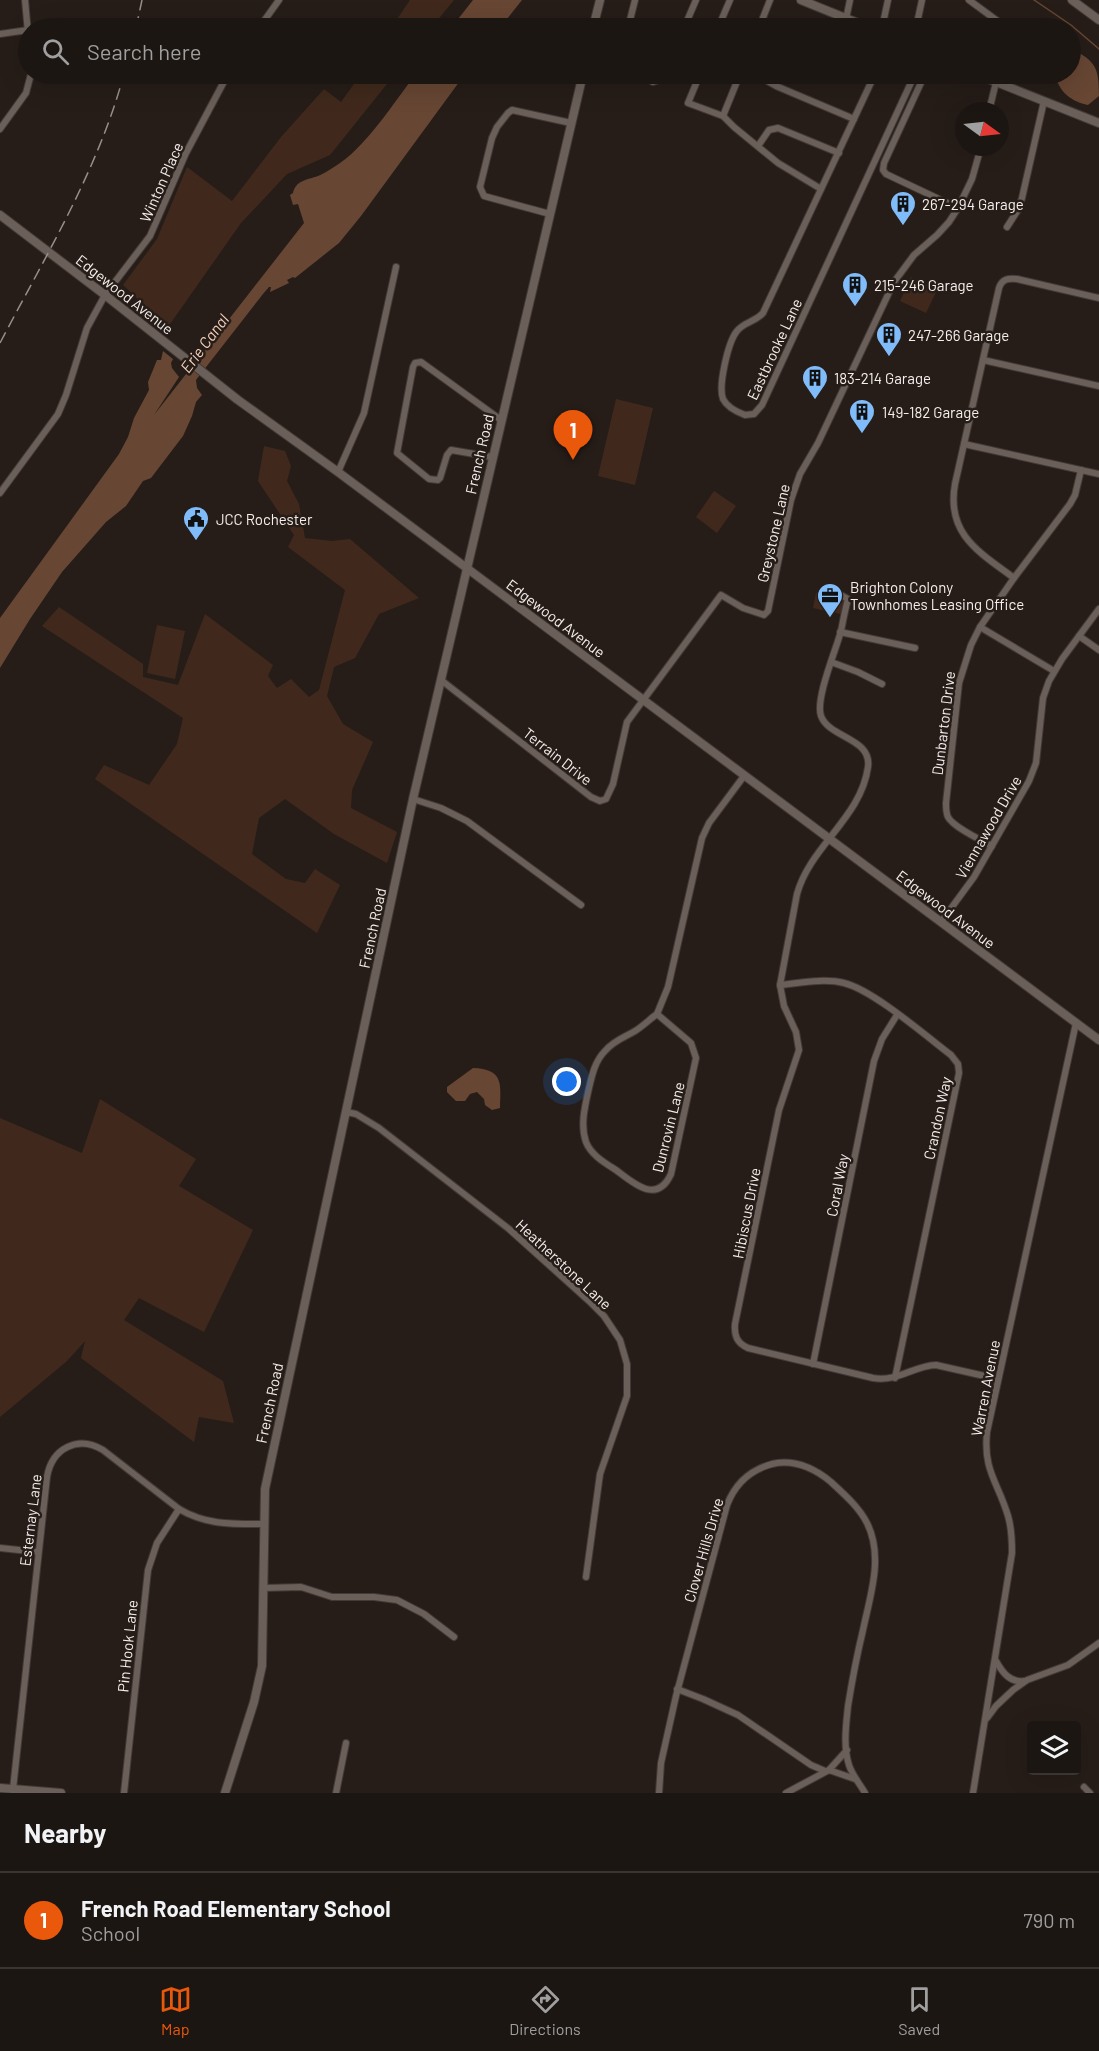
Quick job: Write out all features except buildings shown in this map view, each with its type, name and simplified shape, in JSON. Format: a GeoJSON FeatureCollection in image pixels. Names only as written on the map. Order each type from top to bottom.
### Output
{"type":"FeatureCollection","features":[{"type":"Feature","properties":{"kind":"street"},"geometry":{"type":"LineString","coordinates":[[25,0],[27,18]]}},
{"type":"Feature","properties":{"kind":"street"},"geometry":{"type":"LineString","coordinates":[[266,18],[279,0]]}},
{"type":"Feature","properties":{"kind":"street"},"geometry":{"type":"LineString","coordinates":[[596,18],[600,0]]}},
{"type":"Feature","properties":{"kind":"street"},"geometry":{"type":"LineString","coordinates":[[630,18],[635,0]]}},
{"type":"Feature","properties":{"kind":"street"},"geometry":{"type":"LineString","coordinates":[[688,18],[696,0]]}},
{"type":"Feature","properties":{"kind":"street"},"geometry":{"type":"LineString","coordinates":[[722,18],[730,0]]}},
{"type":"Feature","properties":{"kind":"street"},"geometry":{"type":"LineString","coordinates":[[763,18],[770,0]]}},
{"type":"Feature","properties":{"kind":"street"},"geometry":{"type":"LineString","coordinates":[[801,0],[844,18]]}},
{"type":"Feature","properties":{"kind":"street"},"geometry":{"type":"LineString","coordinates":[[846,18],[850,0]]}},
{"type":"Feature","properties":{"kind":"street"},"geometry":{"type":"LineString","coordinates":[[884,18],[888,0]]}},
{"type":"Feature","properties":{"kind":"street"},"geometry":{"type":"LineString","coordinates":[[918,18],[922,0]]}},
{"type":"Feature","properties":{"kind":"street"},"geometry":{"type":"LineString","coordinates":[[969,0],[994,18]]}},
{"type":"Feature","properties":{"kind":"street"},"geometry":{"type":"LineString","coordinates":[[1072,0],[1099,20]]}},
{"type":"Feature","properties":{"kind":"street"},"geometry":{"type":"LineString","coordinates":[[0,34],[18,33]]}},
{"type":"Feature","properties":{"kind":"street"},"geometry":{"type":"LineString","coordinates":[[0,129],[26,93],[28,84]]}},
{"type":"Feature","properties":{"kind":"street","name":"Winton Place"},"geometry":{"type":"LineString","coordinates":[[0,493],[58,414],[87,328],[105,295],[150,236],[186,153],[223,84]]}},
{"type":"Feature","properties":{"kind":"street","name":"French Road"},"geometry":{"type":"LineString","coordinates":[[225,1793],[254,1702],[262,1666],[265,1489],[413,799],[581,84]]}},
{"type":"Feature","properties":{"kind":"street"},"geometry":{"type":"LineString","coordinates":[[696,84],[688,103],[723,116],[784,168],[821,189]]}},
{"type":"Feature","properties":{"kind":"street"},"geometry":{"type":"LineString","coordinates":[[723,116],[736,84]]}},
{"type":"Feature","properties":{"kind":"street"},"geometry":{"type":"LineString","coordinates":[[772,84],[854,119]]}},
{"type":"Feature","properties":{"kind":"street","name":"Eastbrooke Lane"},"geometry":{"type":"LineString","coordinates":[[870,84],[763,314],[743,325],[735,333],[731,343],[722,378],[722,393],[724,401],[729,406],[745,415],[754,414],[762,405],[910,84]]}},
{"type":"Feature","properties":{"kind":"street"},"geometry":{"type":"LineString","coordinates":[[920,84],[883,170],[886,174],[958,207]]}},
{"type":"Feature","properties":{"kind":"street"},"geometry":{"type":"LineString","coordinates":[[991,102],[996,84]]}},
{"type":"Feature","properties":{"kind":"street"},"geometry":{"type":"LineString","coordinates":[[1009,84],[1099,123]]}},
{"type":"Feature","properties":{"kind":"street"},"geometry":{"type":"LineString","coordinates":[[1007,227],[1020,205],[1044,101]]}},
{"type":"Feature","properties":{"kind":"street"},"geometry":{"type":"LineString","coordinates":[[550,214],[488,199],[480,187],[492,138],[497,127],[512,110],[571,123]]}},
{"type":"Feature","properties":{"kind":"street"},"geometry":{"type":"LineString","coordinates":[[758,146],[769,130],[778,128],[838,153]]}},
{"type":"Feature","properties":{"kind":"street","name":"Greystone Lane"},"geometry":{"type":"LineString","coordinates":[[643,699],[721,595],[743,608],[764,615],[768,611],[791,500],[800,474],[818,443],[894,282],[914,255],[937,234],[958,207],[972,179],[978,156]]}},
{"type":"Feature","properties":{"kind":"street","name":"Edgewood Avenue"},"geometry":{"type":"LineString","coordinates":[[0,215],[218,384],[1099,1040]]}},
{"type":"Feature","properties":{"kind":"street"},"geometry":{"type":"LineString","coordinates":[[338,472],[364,412],[396,267]]}},
{"type":"Feature","properties":{"kind":"street"},"geometry":{"type":"LineString","coordinates":[[1014,578],[972,546],[958,525],[954,506],[954,491],[999,288],[1006,279],[1017,279],[1099,298]]}},
{"type":"Feature","properties":{"kind":"street"},"geometry":{"type":"LineString","coordinates":[[983,360],[1099,386]]}},
{"type":"Feature","properties":{"kind":"street"},"geometry":{"type":"LineString","coordinates":[[492,457],[451,450],[447,454],[440,478],[435,480],[429,479],[398,453],[413,367],[416,363],[421,362],[501,420]]}},
{"type":"Feature","properties":{"kind":"street"},"geometry":{"type":"LineString","coordinates":[[964,444],[1099,474]]}},
{"type":"Feature","properties":{"kind":"street","name":"Dunbarton Drive"},"geometry":{"type":"LineString","coordinates":[[992,846],[954,824],[948,818],[946,803],[959,683],[965,658],[980,627],[1070,504],[1075,495],[1081,470]]}},
{"type":"Feature","properties":{"kind":"street"},"geometry":{"type":"LineString","coordinates":[[839,594],[848,599],[831,662],[882,684]]}},
{"type":"Feature","properties":{"kind":"street","name":"Viennawood Drive"},"geometry":{"type":"LineString","coordinates":[[941,922],[974,877],[1032,775],[1037,756],[1043,698],[1054,671],[1099,609]]}},
{"type":"Feature","properties":{"kind":"street"},"geometry":{"type":"LineString","coordinates":[[980,627],[1054,671]]}},
{"type":"Feature","properties":{"kind":"street"},"geometry":{"type":"LineString","coordinates":[[840,632],[915,648]]}},
{"type":"Feature","properties":{"kind":"street"},"geometry":{"type":"LineString","coordinates":[[1079,636],[1099,650]]}},
{"type":"Feature","properties":{"kind":"street","name":"Hibiscus Drive"},"geometry":{"type":"LineString","coordinates":[[831,662],[822,693],[821,717],[829,726],[864,750],[868,764],[862,792],[855,806],[812,862],[800,883],[780,985],[784,1006],[796,1032],[799,1050],[797,1062],[783,1094],[779,1110],[735,1324],[735,1334],[739,1343],[748,1348],[873,1378],[895,1378],[936,1365],[998,1379]]}},
{"type":"Feature","properties":{"kind":"street","name":"Terrain Drive"},"geometry":{"type":"LineString","coordinates":[[441,680],[591,797],[600,801],[606,799],[611,791],[627,722],[643,699]]}},
{"type":"Feature","properties":{"kind":"street"},"geometry":{"type":"LineString","coordinates":[[657,1014],[668,987],[702,838],[709,823],[744,776]]}},
{"type":"Feature","properties":{"kind":"street"},"geometry":{"type":"LineString","coordinates":[[413,799],[441,808],[467,821],[581,905]]}},
{"type":"Feature","properties":{"kind":"street","name":"Crandon Way"},"geometry":{"type":"LineString","coordinates":[[780,985],[843,983],[862,990],[951,1055],[958,1064],[959,1072],[895,1378]]}},
{"type":"Feature","properties":{"kind":"street","name":"Dunrovin Lane"},"geometry":{"type":"LineString","coordinates":[[657,1014],[691,1043],[696,1058],[671,1174],[661,1187],[648,1190],[638,1186],[593,1153],[586,1143],[583,1120],[591,1080],[600,1056],[610,1046],[643,1026],[657,1014]]}},
{"type":"Feature","properties":{"kind":"street","name":"Coral Way"},"geometry":{"type":"LineString","coordinates":[[813,1364],[874,1061],[882,1039],[897,1015]]}},
{"type":"Feature","properties":{"kind":"street","name":"Warren Avenue"},"geometry":{"type":"LineString","coordinates":[[973,1793],[1012,1553],[1009,1518],[990,1475],[986,1450],[987,1432],[1076,1023]]}},
{"type":"Feature","properties":{"kind":"street","name":"Heatherstone Lane"},"geometry":{"type":"LineString","coordinates":[[346,1112],[356,1114],[379,1128],[509,1229],[590,1301],[613,1327],[620,1340],[627,1364],[627,1396],[600,1474],[586,1577]]}},
{"type":"Feature","properties":{"kind":"street","name":"Esternay Lane"},"geometry":{"type":"LineString","coordinates":[[17,1790],[38,1552],[48,1470],[54,1457],[71,1444],[91,1444],[103,1450],[179,1509],[192,1516],[212,1523],[263,1524]]}},
{"type":"Feature","properties":{"kind":"street","name":"Clover Hills Drive"},"geometry":{"type":"LineString","coordinates":[[659,1793],[661,1763],[677,1689],[730,1497],[741,1482],[759,1469],[784,1462],[803,1465],[820,1474],[849,1499],[863,1516],[873,1540],[874,1573],[847,1716],[849,1765],[865,1793]]}},
{"type":"Feature","properties":{"kind":"street","name":"Pin Hook Lane"},"geometry":{"type":"LineString","coordinates":[[124,1793],[148,1570],[157,1543],[179,1509]]}},
{"type":"Feature","properties":{"kind":"street"},"geometry":{"type":"LineString","coordinates":[[0,1548],[38,1552]]}},
{"type":"Feature","properties":{"kind":"street"},"geometry":{"type":"LineString","coordinates":[[264,1588],[301,1587],[332,1598],[374,1597],[397,1600],[424,1614],[454,1637]]}},
{"type":"Feature","properties":{"kind":"street"},"geometry":{"type":"LineString","coordinates":[[996,1660],[1002,1671],[1016,1682],[1028,1680],[1068,1665],[1099,1643]]}},
{"type":"Feature","properties":{"kind":"street"},"geometry":{"type":"LineString","coordinates":[[985,1721],[996,1706],[1028,1680]]}},
{"type":"Feature","properties":{"kind":"street"},"geometry":{"type":"LineString","coordinates":[[677,1689],[729,1710],[811,1765],[857,1780]]}},
{"type":"Feature","properties":{"kind":"street"},"geometry":{"type":"LineString","coordinates":[[336,1793],[346,1743]]}},
{"type":"Feature","properties":{"kind":"street"},"geometry":{"type":"LineString","coordinates":[[786,1793],[827,1770],[847,1750]]}},
{"type":"Feature","properties":{"kind":"street"},"geometry":{"type":"LineString","coordinates":[[1084,1787],[1090,1793]]}},
{"type":"Feature","properties":{"kind":"street"},"geometry":{"type":"LineString","coordinates":[[0,1788],[62,1793]]}},
{"type":"Feature","properties":{"kind":"shaded area"},"geometry":{"type":"Polygon","coordinates":[[[410,0],[454,0],[439,18],[398,18],[410,0]]]}},
{"type":"Feature","properties":{"kind":"shaded area"},"geometry":{"type":"Polygon","coordinates":[[[473,0],[522,0],[508,18],[459,18],[473,0]]]}},
{"type":"Feature","properties":{"kind":"shaded area"},"geometry":{"type":"Polygon","coordinates":[[[1081,54],[1091,62],[1097,72],[1099,96],[1088,105],[1066,95],[1058,84],[1081,84],[1081,54]]]}},
{"type":"Feature","properties":{"kind":"shaded area"},"geometry":{"type":"Polygon","coordinates":[[[354,84],[387,84],[330,155],[287,174],[241,223],[168,327],[123,285],[157,239],[187,167],[232,201],[281,137],[324,89],[341,102],[354,84]]]}},
{"type":"Feature","properties":{"kind":"shaded area"},"geometry":{"type":"Polygon","coordinates":[[[408,84],[458,84],[339,243],[295,278],[287,280],[289,283],[270,292],[271,287],[269,287],[263,294],[196,380],[197,388],[202,395],[196,402],[183,436],[151,478],[143,481],[126,506],[106,522],[62,572],[0,668],[0,618],[119,454],[149,390],[148,382],[157,360],[161,360],[163,351],[173,359],[172,368],[179,377],[154,415],[304,223],[298,204],[293,205],[290,195],[297,185],[328,171],[346,159],[378,124],[408,84]]]}},
{"type":"Feature","properties":{"kind":"shaded area"},"geometry":{"type":"Polygon","coordinates":[[[911,277],[937,290],[926,313],[900,301],[911,277]]]}},
{"type":"Feature","properties":{"kind":"shaded area"},"geometry":{"type":"Polygon","coordinates":[[[616,399],[653,408],[635,485],[598,476],[616,399]]]}},
{"type":"Feature","properties":{"kind":"shaded area"},"geometry":{"type":"Polygon","coordinates":[[[264,446],[285,451],[291,466],[287,481],[299,504],[305,538],[332,541],[350,539],[419,598],[379,614],[355,658],[334,667],[327,696],[343,724],[373,742],[352,790],[351,808],[397,832],[387,863],[334,834],[285,799],[259,818],[252,854],[286,879],[305,883],[315,869],[340,885],[317,933],[95,779],[104,765],[149,785],[177,744],[183,718],[42,626],[59,607],[143,664],[143,677],[178,685],[205,614],[273,665],[268,676],[277,688],[291,679],[309,697],[319,690],[345,590],[288,547],[294,535],[258,481],[264,446]]]}},
{"type":"Feature","properties":{"kind":"shaded area"},"geometry":{"type":"Polygon","coordinates":[[[714,491],[736,506],[717,533],[696,517],[714,491]]]}},
{"type":"Feature","properties":{"kind":"shaded area"},"geometry":{"type":"Polygon","coordinates":[[[816,593],[844,599],[841,614],[813,608],[816,593]]]}},
{"type":"Feature","properties":{"kind":"shaded area"},"geometry":{"type":"Polygon","coordinates":[[[157,625],[185,631],[175,679],[147,673],[157,625]]]}},
{"type":"Feature","properties":{"kind":"shaded area"},"geometry":{"type":"Polygon","coordinates":[[[473,1068],[490,1071],[498,1079],[500,1108],[492,1110],[485,1105],[484,1099],[477,1092],[470,1094],[465,1101],[456,1101],[447,1092],[447,1087],[473,1068]]]}},
{"type":"Feature","properties":{"kind":"shaded area"},"geometry":{"type":"Polygon","coordinates":[[[100,1099],[196,1159],[179,1186],[253,1230],[204,1332],[139,1298],[124,1320],[223,1381],[234,1423],[199,1417],[194,1442],[81,1358],[85,1341],[67,1361],[0,1417],[0,1118],[82,1153],[100,1099]]]}},
{"type":"Feature","properties":{"kind":"waterway"},"geometry":{"type":"LineString","coordinates":[[1034,0],[1061,18]]}},
{"type":"Feature","properties":{"kind":"waterway"},"geometry":{"type":"LineString","coordinates":[[1081,34],[1099,49]]}},
{"type":"Feature","properties":{"kind":"railway"},"geometry":{"type":"LineString","coordinates":[[138,18],[142,0]]}},
{"type":"Feature","properties":{"kind":"railway"},"geometry":{"type":"LineString","coordinates":[[0,343],[70,211],[100,144],[121,84]]}},
{"type":"Feature","properties":{"kind":"place","name":"267-294 Garage"},"geometry":{"type":"Point","coordinates":[903,227]}},
{"type":"Feature","properties":{"kind":"place","name":"215-246 Garage"},"geometry":{"type":"Point","coordinates":[855,308]}},
{"type":"Feature","properties":{"kind":"place","name":"247-266 Garage"},"geometry":{"type":"Point","coordinates":[889,358]}},
{"type":"Feature","properties":{"kind":"place","name":"183-214 Garage"},"geometry":{"type":"Point","coordinates":[815,401]}},
{"type":"Feature","properties":{"kind":"place","name":"149-182 Garage"},"geometry":{"type":"Point","coordinates":[862,435]}},
{"type":"Feature","properties":{"kind":"place","name":"French Road Elementary School"},"geometry":{"type":"Point","coordinates":[573,460]}},
{"type":"Feature","properties":{"kind":"place","name":"JCC Rochester"},"geometry":{"type":"Point","coordinates":[196,542]}},
{"type":"Feature","properties":{"kind":"place","name":"Brighton Colony Townhomes Leasing Office"},"geometry":{"type":"Point","coordinates":[830,619]}},
{"type":"Feature","properties":{"kind":"water label","name":"Erie Canal"},"geometry":{"type":"Point","coordinates":[204,343]}}]}
